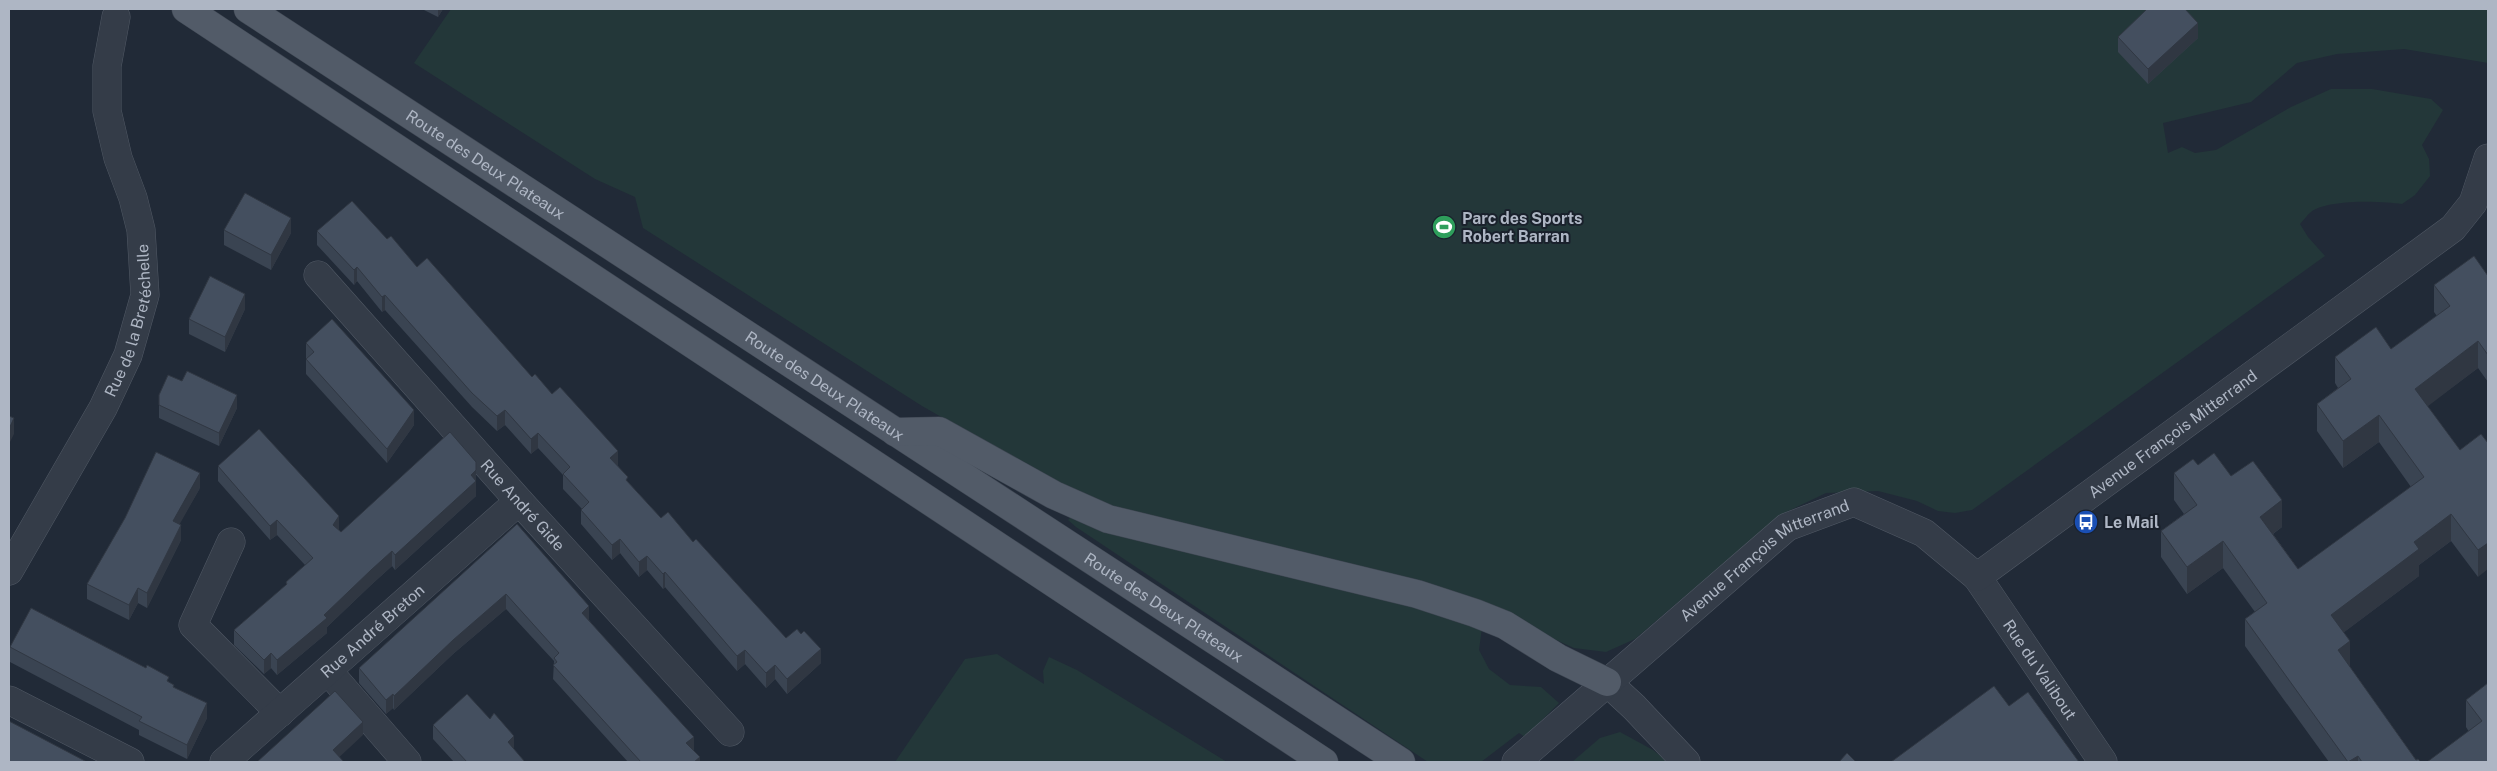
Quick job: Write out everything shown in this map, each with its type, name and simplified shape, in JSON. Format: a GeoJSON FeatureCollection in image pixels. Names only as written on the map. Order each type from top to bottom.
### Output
{"type":"FeatureCollection","features":[{"type":"Feature","properties":{"kind":"main road"},"geometry":{"type":"LineString","coordinates":[[186,9],[1324,762]]}},
{"type":"Feature","properties":{"kind":"main road","name":"Route des Deux Plateaux"},"geometry":{"type":"LineString","coordinates":[[248,9],[1401,762]]}},
{"type":"Feature","properties":{"kind":"main road"},"geometry":{"type":"LineString","coordinates":[[895,432],[939,431],[1054,495],[1108,519],[1417,594],[1475,612],[1505,625],[1558,658],[1607,682]]}},
{"type":"Feature","properties":{"kind":"street","name":"Rue de la Bretéchelle"},"geometry":{"type":"LineString","coordinates":[[9,571],[103,408],[128,355],[145,295],[141,230],[133,198],[118,158],[107,111],[106,66],[116,17]]}},
{"type":"Feature","properties":{"kind":"street","name":"Avenue François Mitterrand"},"geometry":{"type":"LineString","coordinates":[[1516,762],[1787,527],[1854,502],[1924,533],[1977,577],[2453,228],[2473,202],[2488,158]]}},
{"type":"Feature","properties":{"kind":"street","name":"Rue André Gide"},"geometry":{"type":"LineString","coordinates":[[318,275],[519,501],[730,732]]}},
{"type":"Feature","properties":{"kind":"street","name":"Rue André Breton"},"geometry":{"type":"LineString","coordinates":[[224,762],[519,501]]}},
{"type":"Feature","properties":{"kind":"street"},"geometry":{"type":"LineString","coordinates":[[231,542],[193,624],[280,713]]}},
{"type":"Feature","properties":{"kind":"street","name":"Rue du Valibout"},"geometry":{"type":"LineString","coordinates":[[1977,577],[2103,762]]}},
{"type":"Feature","properties":{"kind":"street"},"geometry":{"type":"LineString","coordinates":[[328,671],[407,762]]}},
{"type":"Feature","properties":{"kind":"street"},"geometry":{"type":"LineString","coordinates":[[1607,682],[1634,707],[1686,762]]}},
{"type":"Feature","properties":{"kind":"street"},"geometry":{"type":"LineString","coordinates":[[9,700],[130,762]]}},
{"type":"Feature","properties":{"kind":"green space","name":"Parc des Sports Robert Barran"},"geometry":{"type":"Polygon","coordinates":[[[451,9],[2488,9],[2488,63],[2404,49],[2337,54],[2297,63],[2251,102],[2163,123],[2168,153],[2182,147],[2195,153],[2216,150],[2291,107],[2331,89],[2372,89],[2431,99],[2443,110],[2422,145],[2429,159],[2430,176],[2415,195],[2402,204],[2381,202],[2342,203],[2329,205],[2311,212],[2300,224],[2308,237],[2325,256],[1972,510],[1955,513],[1938,511],[1917,501],[1878,491],[1826,493],[1780,515],[1635,639],[1606,652],[1574,648],[1516,622],[1112,508],[1049,478],[922,406],[643,228],[635,197],[595,179],[414,63],[451,9]]]}},
{"type":"Feature","properties":{"kind":"green space"},"geometry":{"type":"Polygon","coordinates":[[[1072,516],[1388,596],[1482,628],[1479,650],[1489,669],[1510,685],[1541,687],[1559,703],[1525,737],[1519,733],[1481,762],[1428,762],[1076,527],[1068,520],[1072,516]]]}},
{"type":"Feature","properties":{"kind":"green space"},"geometry":{"type":"Polygon","coordinates":[[[997,654],[1044,684],[1043,671],[1049,657],[1077,670],[1227,762],[895,762],[965,659],[997,654]]]}},
{"type":"Feature","properties":{"kind":"green space"},"geometry":{"type":"Polygon","coordinates":[[[1620,732],[1653,750],[1668,762],[1572,762],[1600,738],[1620,732]]]}},
{"type":"Feature","properties":{"kind":"building"},"geometry":{"type":"Polygon","coordinates":[[[2147,9],[2185,9],[2198,23],[2148,69],[2118,37],[2147,9]]]}},
{"type":"Feature","properties":{"kind":"building"},"geometry":{"type":"Polygon","coordinates":[[[245,193],[291,218],[271,255],[224,230],[245,193]]]}},
{"type":"Feature","properties":{"kind":"building"},"geometry":{"type":"Polygon","coordinates":[[[352,201],[387,239],[391,236],[417,267],[427,258],[532,377],[535,374],[552,394],[560,387],[618,451],[610,458],[628,477],[626,480],[661,518],[668,512],[693,542],[696,539],[786,638],[797,629],[801,634],[804,631],[821,649],[787,679],[775,665],[766,673],[745,650],[737,656],[665,572],[663,574],[647,556],[639,562],[620,539],[612,545],[581,510],[589,502],[563,474],[570,467],[538,433],[531,439],[505,410],[497,416],[472,393],[385,295],[382,297],[357,267],[354,270],[317,231],[352,201]]]}},
{"type":"Feature","properties":{"kind":"building"},"geometry":{"type":"Polygon","coordinates":[[[2474,256],[2488,276],[2488,355],[2478,341],[2415,389],[2460,450],[2481,434],[2488,443],[2488,543],[2478,550],[2451,514],[2414,542],[2419,549],[2331,615],[2350,641],[2338,650],[2416,760],[2418,759],[2421,762],[2362,762],[2358,756],[2348,762],[2245,619],[2267,603],[2223,541],[2187,567],[2161,531],[2197,505],[2174,473],[2193,459],[2198,465],[2214,453],[2231,476],[2253,461],[2282,500],[2260,517],[2298,569],[2424,477],[2379,415],[2343,441],[2317,404],[2351,379],[2335,357],[2376,327],[2391,349],[2450,306],[2434,285],[2474,256]]]}},
{"type":"Feature","properties":{"kind":"building"},"geometry":{"type":"Polygon","coordinates":[[[210,276],[245,294],[225,337],[189,319],[210,276]]]}},
{"type":"Feature","properties":{"kind":"building"},"geometry":{"type":"Polygon","coordinates":[[[332,319],[414,410],[387,449],[306,359],[314,352],[306,343],[332,319]]]}},
{"type":"Feature","properties":{"kind":"building"},"geometry":{"type":"Polygon","coordinates":[[[187,371],[237,395],[219,433],[159,405],[159,395],[168,375],[182,381],[187,371]]]}},
{"type":"Feature","properties":{"kind":"building"},"geometry":{"type":"Polygon","coordinates":[[[9,416],[14,418],[9,429],[9,416]]]}},
{"type":"Feature","properties":{"kind":"building"},"geometry":{"type":"Polygon","coordinates":[[[259,429],[339,516],[333,525],[341,532],[450,432],[476,462],[476,470],[471,475],[476,481],[395,555],[392,551],[324,615],[327,618],[277,660],[271,653],[264,660],[234,630],[287,584],[286,582],[313,558],[277,520],[270,526],[218,466],[259,429]]]}},
{"type":"Feature","properties":{"kind":"building"},"geometry":{"type":"Polygon","coordinates":[[[156,452],[200,473],[173,521],[181,525],[147,593],[138,588],[129,605],[87,584],[125,518],[156,452]]]}},
{"type":"Feature","properties":{"kind":"building"},"geometry":{"type":"Polygon","coordinates":[[[517,524],[589,606],[582,613],[694,737],[686,743],[700,757],[694,762],[641,762],[553,665],[557,662],[554,658],[559,653],[506,594],[453,640],[394,696],[393,694],[386,700],[359,668],[517,524]]]}},
{"type":"Feature","properties":{"kind":"building"},"geometry":{"type":"Polygon","coordinates":[[[31,608],[146,668],[147,665],[169,677],[167,681],[174,685],[173,687],[207,703],[187,745],[139,721],[142,717],[10,647],[31,608]]]}},
{"type":"Feature","properties":{"kind":"building"},"geometry":{"type":"Polygon","coordinates":[[[2488,683],[2488,762],[2427,762],[2482,721],[2466,700],[2488,683]]]}},
{"type":"Feature","properties":{"kind":"building"},"geometry":{"type":"Polygon","coordinates":[[[1994,686],[2009,706],[2028,692],[2079,762],[1891,762],[1994,686]]]}},
{"type":"Feature","properties":{"kind":"building"},"geometry":{"type":"Polygon","coordinates":[[[335,691],[363,722],[333,750],[344,762],[257,762],[335,691]]]}},
{"type":"Feature","properties":{"kind":"building"},"geometry":{"type":"Polygon","coordinates":[[[467,694],[490,719],[494,713],[514,736],[508,742],[525,762],[467,762],[433,725],[467,694]]]}},
{"type":"Feature","properties":{"kind":"building"},"geometry":{"type":"Polygon","coordinates":[[[9,721],[87,762],[9,762],[9,721]]]}},
{"type":"Feature","properties":{"kind":"building"},"geometry":{"type":"Polygon","coordinates":[[[1847,753],[1856,762],[1839,762],[1847,753]]]}},
{"type":"Feature","properties":{"kind":"place","name":"Parc des Sports Robert Barran"},"geometry":{"type":"Point","coordinates":[1444,227]}},
{"type":"Feature","properties":{"kind":"place","name":"Le Mail"},"geometry":{"type":"Point","coordinates":[2086,522]}}]}
